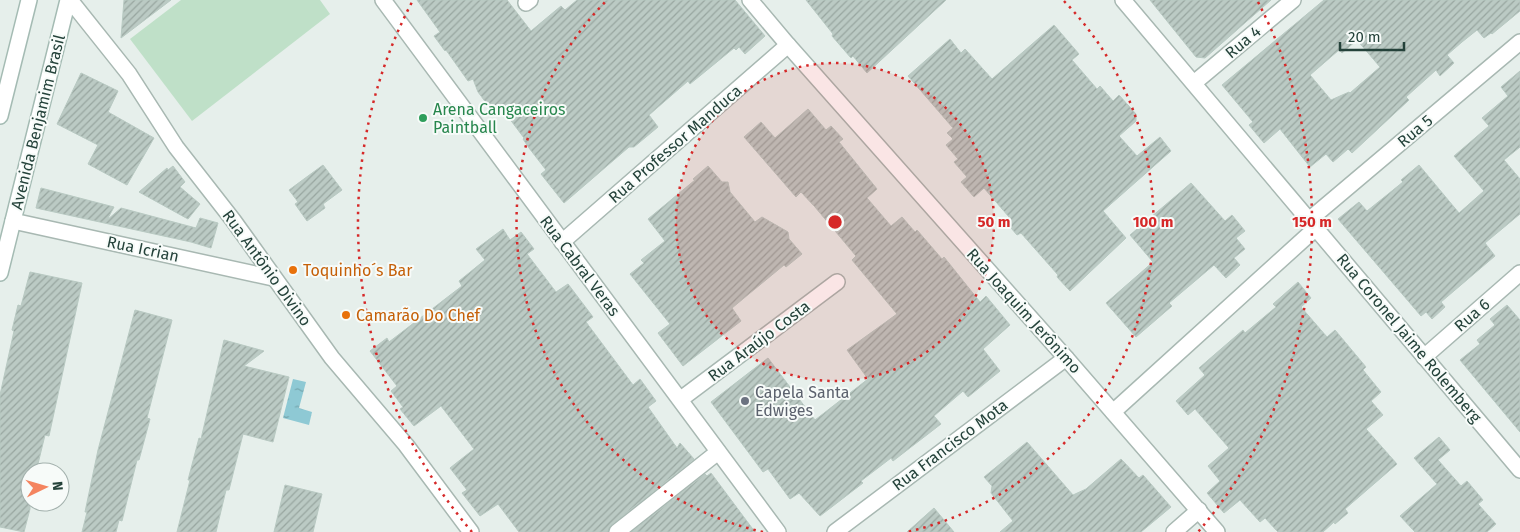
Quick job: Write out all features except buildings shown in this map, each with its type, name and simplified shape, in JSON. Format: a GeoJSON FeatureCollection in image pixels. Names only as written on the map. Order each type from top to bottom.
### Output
{"type":"FeatureCollection","features":[{"type":"Feature","properties":{"kind":"street"},"geometry":{"type":"LineString","coordinates":[[0,116],[29,0]]}},
{"type":"Feature","properties":{"kind":"street","name":"Avenida Benjamim Brasil"},"geometry":{"type":"LineString","coordinates":[[0,273],[69,0]]}},
{"type":"Feature","properties":{"kind":"street","name":"Rua Antônio Divino"},"geometry":{"type":"LineString","coordinates":[[69,0],[128,74],[176,147],[233,220],[332,358],[406,445],[471,532]]}},
{"type":"Feature","properties":{"kind":"street","name":"Rua Cabral Veras"},"geometry":{"type":"LineString","coordinates":[[383,0],[778,532]]}},
{"type":"Feature","properties":{"kind":"street","name":"Rua Joaquim Jerônimo"},"geometry":{"type":"LineString","coordinates":[[750,0],[1217,532]]}},
{"type":"Feature","properties":{"kind":"street","name":"Rua Coronel Jaime Rolemberg"},"geometry":{"type":"LineString","coordinates":[[1123,0],[1520,470]]}},
{"type":"Feature","properties":{"kind":"street","name":"Rua 4"},"geometry":{"type":"LineString","coordinates":[[1194,83],[1293,0]]}},
{"type":"Feature","properties":{"kind":"street","name":"Rua 5"},"geometry":{"type":"LineString","coordinates":[[1113,412],[1313,224],[1520,42]]}},
{"type":"Feature","properties":{"kind":"street","name":"Rua Professor Manduca"},"geometry":{"type":"LineString","coordinates":[[562,242],[788,45]]}},
{"type":"Feature","properties":{"kind":"street","name":"Rua Icrian"},"geometry":{"type":"LineString","coordinates":[[13,221],[273,278]]}},
{"type":"Feature","properties":{"kind":"street","name":"Rua 6"},"geometry":{"type":"LineString","coordinates":[[1424,357],[1520,272]]}},
{"type":"Feature","properties":{"kind":"street","name":"Rua Araújo Costa"},"geometry":{"type":"LineString","coordinates":[[681,399],[837,282]]}},
{"type":"Feature","properties":{"kind":"street","name":"Rua Francisco Mota"},"geometry":{"type":"LineString","coordinates":[[835,532],[1066,358]]}},
{"type":"Feature","properties":{"kind":"street"},"geometry":{"type":"LineString","coordinates":[[617,532],[718,452]]}},
{"type":"Feature","properties":{"kind":"street"},"geometry":{"type":"LineString","coordinates":[[1174,532],[1199,510]]}},
{"type":"Feature","properties":{"kind":"green space"},"geometry":{"type":"Polygon","coordinates":[[[181,0],[320,0],[330,14],[192,121],[130,39],[181,0]]]}},
{"type":"Feature","properties":{"kind":"water"},"geometry":{"type":"Polygon","coordinates":[[[293,379],[306,382],[299,408],[312,412],[309,425],[283,418],[293,379]]]}},
{"type":"Feature","properties":{"kind":"place","name":"Arena Cangaceiros Paintball"},"geometry":{"type":"Point","coordinates":[423,118]}},
{"type":"Feature","properties":{"kind":"place","name":"Toquinho´s Bar"},"geometry":{"type":"Point","coordinates":[293,270]}},
{"type":"Feature","properties":{"kind":"place","name":"Camarão Do Chef"},"geometry":{"type":"Point","coordinates":[346,315]}},
{"type":"Feature","properties":{"kind":"place","name":"Capela Santa Edwiges"},"geometry":{"type":"Point","coordinates":[745,401]}}]}
